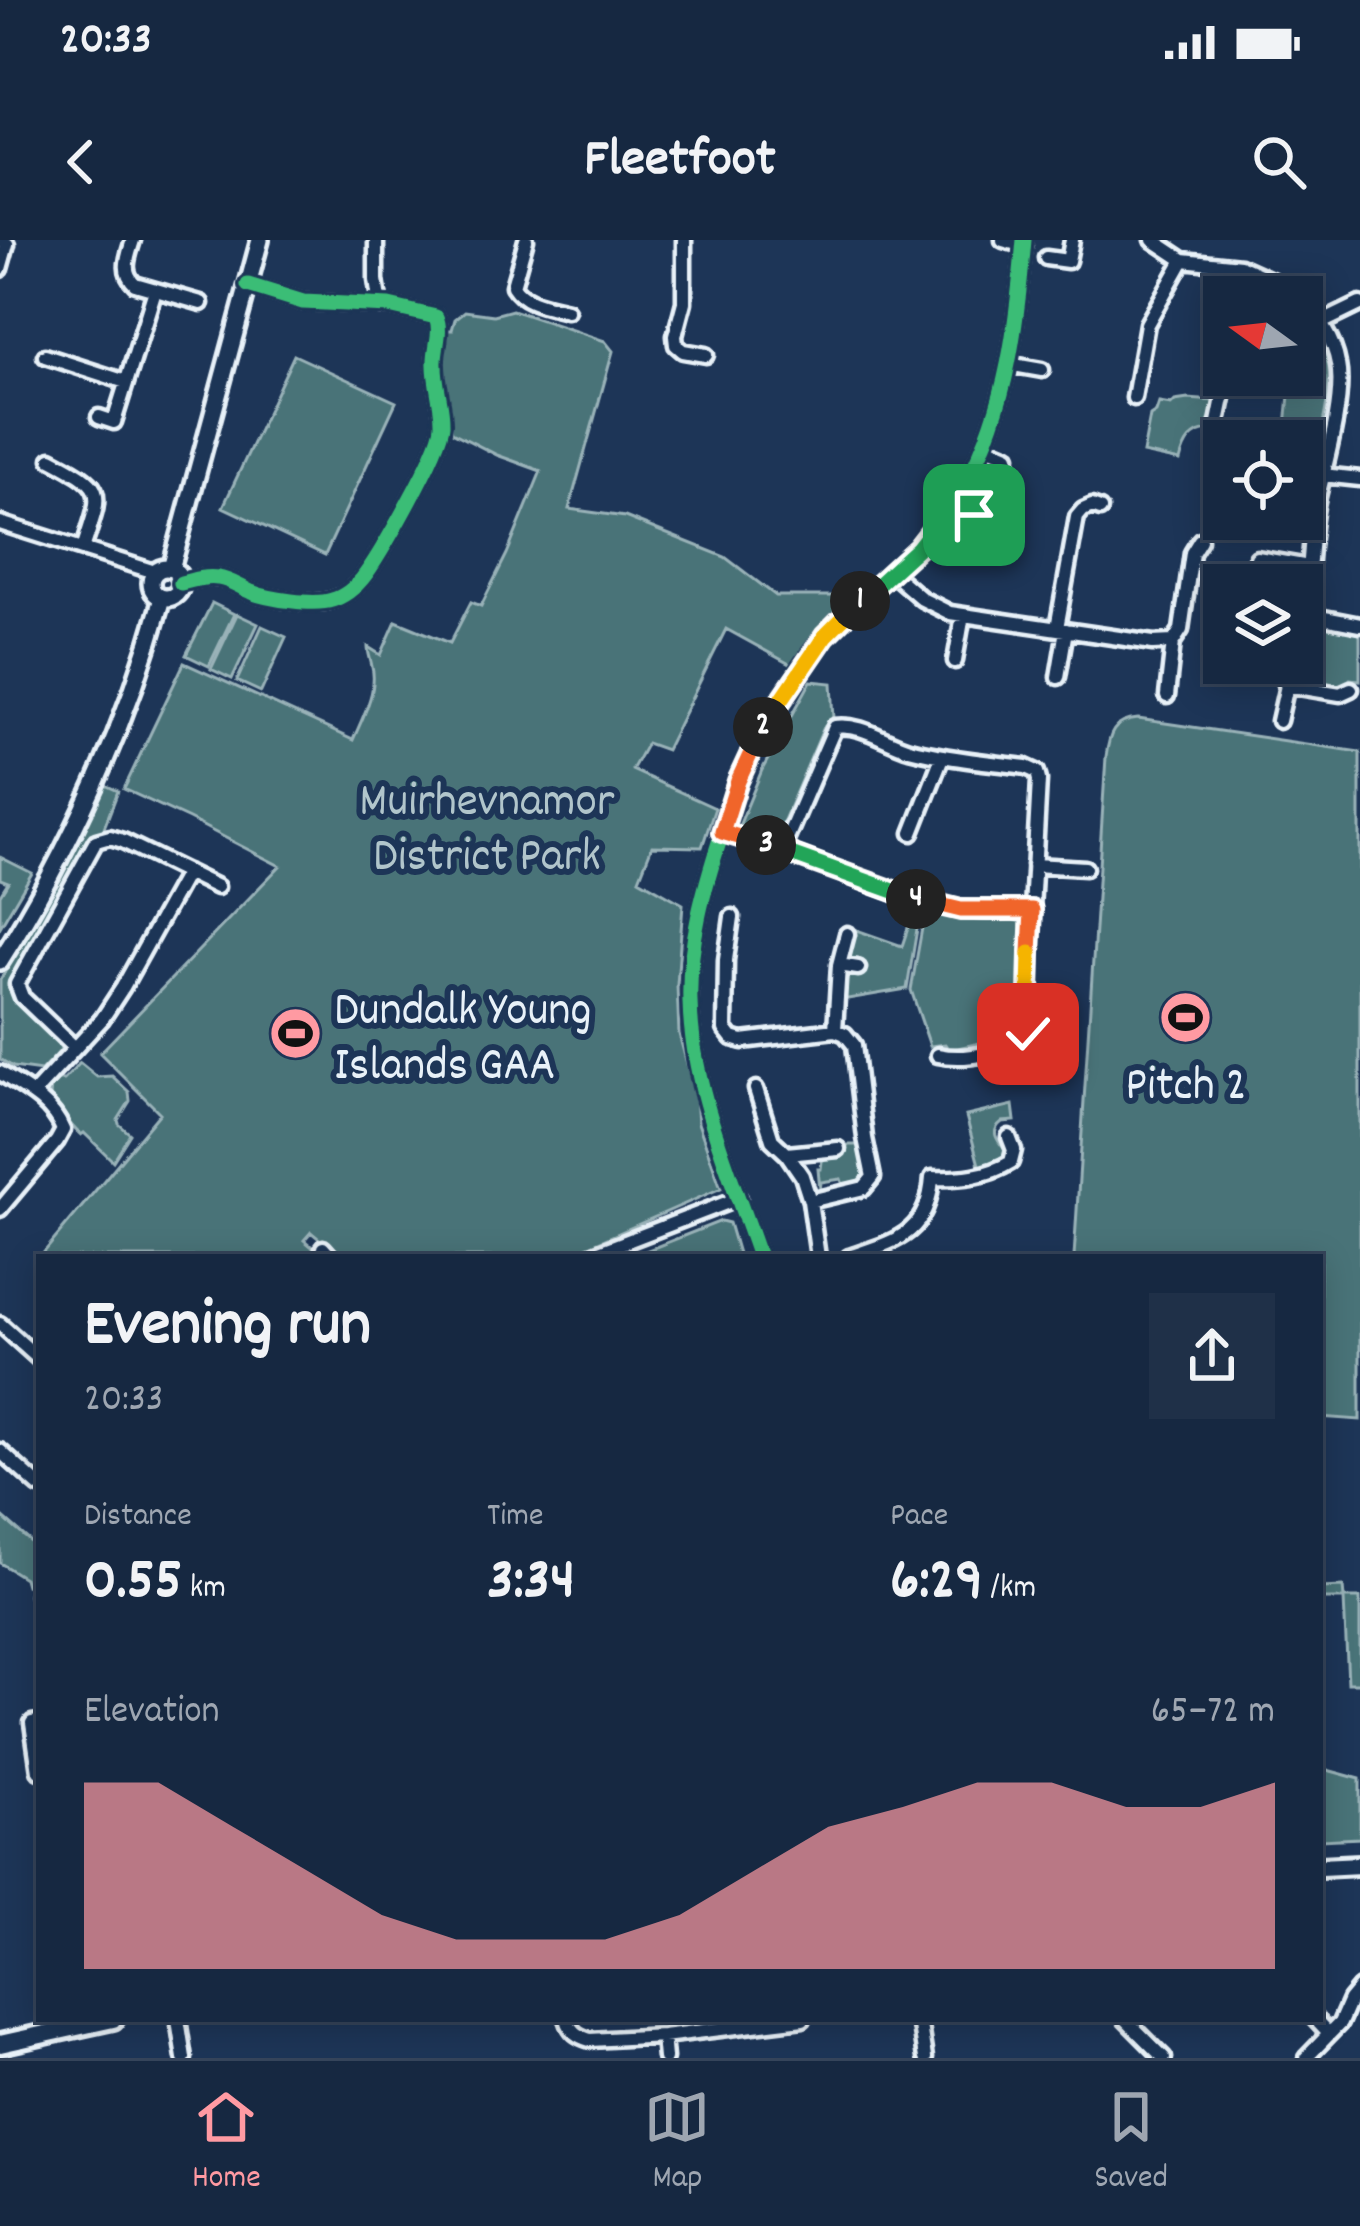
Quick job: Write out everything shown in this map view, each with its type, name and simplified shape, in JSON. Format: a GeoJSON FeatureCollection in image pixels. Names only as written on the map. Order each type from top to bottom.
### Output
{"type":"FeatureCollection","features":[{"type":"Feature","properties":{"kind":"main road"},"geometry":{"type":"LineString","coordinates":[[1323,1867],[1360,1865]]}},
{"type":"Feature","properties":{"kind":"main road"},"geometry":{"type":"LineString","coordinates":[[0,2044],[99,2022]]}},
{"type":"Feature","properties":{"kind":"street"},"geometry":{"type":"LineString","coordinates":[[133,240],[125,271],[128,278],[201,303]]}},
{"type":"Feature","properties":{"kind":"street"},"geometry":{"type":"LineString","coordinates":[[162,598],[176,595],[169,575],[260,240]]}},
{"type":"Feature","properties":{"kind":"street"},"geometry":{"type":"LineString","coordinates":[[526,240],[513,286],[516,293],[567,311]]}},
{"type":"Feature","properties":{"kind":"street"},"geometry":{"type":"LineString","coordinates":[[758,1254],[699,1076],[690,1002],[698,918],[751,752],[778,701],[825,636],[934,529],[984,446],[1008,364],[1024,243],[1003,240]]}},
{"type":"Feature","properties":{"kind":"street"},"geometry":{"type":"LineString","coordinates":[[1046,257],[1068,261],[1072,240]]}},
{"type":"Feature","properties":{"kind":"street"},"geometry":{"type":"LineString","coordinates":[[1153,240],[1183,260],[1240,266],[1262,276]]}},
{"type":"Feature","properties":{"kind":"street"},"geometry":{"type":"LineString","coordinates":[[372,241],[380,306]]}},
{"type":"Feature","properties":{"kind":"street"},"geometry":{"type":"LineString","coordinates":[[680,241],[684,302],[676,345],[697,356],[706,355]]}},
{"type":"Feature","properties":{"kind":"street"},"geometry":{"type":"LineString","coordinates":[[0,268],[5,242]]}},
{"type":"Feature","properties":{"kind":"street"},"geometry":{"type":"LineString","coordinates":[[1134,398],[1147,324],[1183,260]]}},
{"type":"Feature","properties":{"kind":"street"},"geometry":{"type":"LineString","coordinates":[[0,523],[169,575],[220,578],[254,594],[317,603],[333,600],[362,580],[435,450],[442,425],[435,387],[440,325],[436,316],[424,312],[303,302],[248,285]]}},
{"type":"Feature","properties":{"kind":"street"},"geometry":{"type":"LineString","coordinates":[[99,417],[114,422],[155,290]]}},
{"type":"Feature","properties":{"kind":"street"},"geometry":{"type":"LineString","coordinates":[[1360,304],[1324,329],[1339,365],[1323,475],[1360,479]]}},
{"type":"Feature","properties":{"kind":"street"},"geometry":{"type":"LineString","coordinates":[[45,356],[126,382]]}},
{"type":"Feature","properties":{"kind":"street"},"geometry":{"type":"LineString","coordinates":[[1008,364],[1042,370]]}},
{"type":"Feature","properties":{"kind":"street"},"geometry":{"type":"LineString","coordinates":[[1218,420],[1223,398]]}},
{"type":"Feature","properties":{"kind":"street"},"geometry":{"type":"LineString","coordinates":[[984,446],[1008,456]]}},
{"type":"Feature","properties":{"kind":"street"},"geometry":{"type":"LineString","coordinates":[[1323,452],[1327,453]]}},
{"type":"Feature","properties":{"kind":"street"},"geometry":{"type":"LineString","coordinates":[[51,459],[87,478],[97,490],[98,504],[83,549]]}},
{"type":"Feature","properties":{"kind":"street"},"geometry":{"type":"LineString","coordinates":[[952,504],[974,515]]}},
{"type":"Feature","properties":{"kind":"street"},"geometry":{"type":"LineString","coordinates":[[1058,676],[1077,517],[1092,506],[1100,509]]}},
{"type":"Feature","properties":{"kind":"street"},"geometry":{"type":"LineString","coordinates":[[1167,696],[1192,553],[1201,541]]}},
{"type":"Feature","properties":{"kind":"street"},"geometry":{"type":"LineString","coordinates":[[1257,558],[1292,564]]}},
{"type":"Feature","properties":{"kind":"street"},"geometry":{"type":"LineString","coordinates":[[892,573],[940,610],[1153,644],[1173,642]]}},
{"type":"Feature","properties":{"kind":"street"},"geometry":{"type":"LineString","coordinates":[[162,598],[152,589],[169,575]]}},
{"type":"Feature","properties":{"kind":"street"},"geometry":{"type":"LineString","coordinates":[[0,961],[91,790],[162,598]]}},
{"type":"Feature","properties":{"kind":"street"},"geometry":{"type":"LineString","coordinates":[[955,661],[963,615]]}},
{"type":"Feature","properties":{"kind":"street"},"geometry":{"type":"LineString","coordinates":[[1323,620],[1360,625]]}},
{"type":"Feature","properties":{"kind":"street"},"geometry":{"type":"LineString","coordinates":[[1279,721],[1286,685],[1340,694],[1351,688]]}},
{"type":"Feature","properties":{"kind":"street"},"geometry":{"type":"LineString","coordinates":[[782,850],[835,727],[855,728],[942,757],[1036,772],[1028,1034],[1017,1044],[970,1056],[938,1055]]}},
{"type":"Feature","properties":{"kind":"street"},"geometry":{"type":"LineString","coordinates":[[913,833],[942,757]]}},
{"type":"Feature","properties":{"kind":"street"},"geometry":{"type":"LineString","coordinates":[[722,832],[942,906],[1032,910]]}},
{"type":"Feature","properties":{"kind":"street"},"geometry":{"type":"LineString","coordinates":[[75,1048],[22,997],[17,984],[92,846],[100,839],[115,838],[217,886]]}},
{"type":"Feature","properties":{"kind":"street"},"geometry":{"type":"LineString","coordinates":[[1034,865],[1085,868]]}},
{"type":"Feature","properties":{"kind":"street"},"geometry":{"type":"LineString","coordinates":[[34,1093],[102,1019],[187,872]]}},
{"type":"Feature","properties":{"kind":"street"},"geometry":{"type":"LineString","coordinates":[[732,917],[724,1004],[725,1029],[732,1038],[742,1041],[835,1030],[854,1045],[873,1177],[864,1188],[810,1201]]}},
{"type":"Feature","properties":{"kind":"street"},"geometry":{"type":"LineString","coordinates":[[835,1030],[839,965],[847,934]]}},
{"type":"Feature","properties":{"kind":"street"},"geometry":{"type":"LineString","coordinates":[[839,965],[857,968]]}},
{"type":"Feature","properties":{"kind":"street"},"geometry":{"type":"LineString","coordinates":[[0,1073],[34,1093],[63,1130],[3,1198]]}},
{"type":"Feature","properties":{"kind":"street"},"geometry":{"type":"LineString","coordinates":[[756,1089],[772,1140],[802,1176],[818,1254]]}},
{"type":"Feature","properties":{"kind":"street"},"geometry":{"type":"LineString","coordinates":[[932,1178],[998,1170],[1011,1162],[1014,1150],[1009,1137]]}},
{"type":"Feature","properties":{"kind":"street"},"geometry":{"type":"LineString","coordinates":[[817,1150],[817,1166]]}},
{"type":"Feature","properties":{"kind":"street"},"geometry":{"type":"LineString","coordinates":[[787,1154],[838,1150]]}},
{"type":"Feature","properties":{"kind":"street"},"geometry":{"type":"LineString","coordinates":[[858,1254],[898,1240],[914,1226],[925,1208],[931,1162]]}},
{"type":"Feature","properties":{"kind":"street"},"geometry":{"type":"LineString","coordinates":[[619,1251],[739,1198]]}},
{"type":"Feature","properties":{"kind":"street"},"geometry":{"type":"LineString","coordinates":[[0,1324],[36,1356]]}},
{"type":"Feature","properties":{"kind":"street"},"geometry":{"type":"LineString","coordinates":[[0,1451],[36,1483]]}},
{"type":"Feature","properties":{"kind":"street"},"geometry":{"type":"LineString","coordinates":[[36,1722],[32,1723],[36,1750]]}},
{"type":"Feature","properties":{"kind":"street"},"geometry":{"type":"LineString","coordinates":[[1306,2058],[1340,2023],[1360,1988]]}},
{"type":"Feature","properties":{"kind":"street"},"geometry":{"type":"LineString","coordinates":[[178,2022],[184,2058]]}},
{"type":"Feature","properties":{"kind":"street"},"geometry":{"type":"LineString","coordinates":[[568,2022],[578,2036],[590,2040],[776,2022]]}},
{"type":"Feature","properties":{"kind":"street"},"geometry":{"type":"LineString","coordinates":[[919,2022],[925,2058]]}},
{"type":"Feature","properties":{"kind":"street"},"geometry":{"type":"LineString","coordinates":[[1128,2022],[1164,2058]]}},
{"type":"Feature","properties":{"kind":"street"},"geometry":{"type":"LineString","coordinates":[[1318,2022],[1329,2034]]}},
{"type":"Feature","properties":{"kind":"street"},"geometry":{"type":"LineString","coordinates":[[663,2036],[665,2058]]}},
{"type":"Feature","properties":{"kind":"green space","name":"Muirhevnamor District Park"},"geometry":{"type":"Polygon","coordinates":[[[512,310],[605,341],[613,351],[569,509],[625,517],[725,557],[776,596],[846,596],[795,667],[726,629],[666,750],[647,743],[632,770],[715,808],[702,847],[652,846],[639,879],[683,904],[679,1034],[698,1123],[721,1188],[571,1254],[337,1254],[311,1232],[304,1240],[320,1254],[42,1254],[160,1113],[100,1053],[280,866],[124,789],[184,663],[353,740],[373,685],[368,647],[381,655],[396,621],[450,643],[471,602],[481,606],[541,471],[452,432],[443,381],[448,330],[465,311],[494,315],[512,310]]]}},
{"type":"Feature","properties":{"kind":"green space"},"geometry":{"type":"Polygon","coordinates":[[[1323,345],[1329,367],[1323,423],[1287,420],[1289,396],[1323,396],[1323,345]]]}},
{"type":"Feature","properties":{"kind":"green space"},"geometry":{"type":"Polygon","coordinates":[[[294,355],[396,402],[325,555],[223,507],[294,355]]]}},
{"type":"Feature","properties":{"kind":"green space"},"geometry":{"type":"Polygon","coordinates":[[[1216,401],[1212,420],[1203,420],[1203,432],[1189,440],[1180,461],[1143,453],[1150,416],[1159,403],[1216,401]]]}},
{"type":"Feature","properties":{"kind":"green space"},"geometry":{"type":"Polygon","coordinates":[[[212,603],[234,614],[209,666],[186,655],[212,603]]]}},
{"type":"Feature","properties":{"kind":"green space"},"geometry":{"type":"Polygon","coordinates":[[[237,614],[258,624],[232,679],[211,669],[237,614]]]}},
{"type":"Feature","properties":{"kind":"green space"},"geometry":{"type":"Polygon","coordinates":[[[1323,622],[1360,631],[1360,680],[1350,679],[1338,688],[1314,684],[1323,684],[1323,622]]]}},
{"type":"Feature","properties":{"kind":"green space"},"geometry":{"type":"Polygon","coordinates":[[[262,626],[286,637],[261,692],[237,681],[262,626]]]}},
{"type":"Feature","properties":{"kind":"green space"},"geometry":{"type":"Polygon","coordinates":[[[811,681],[832,683],[834,719],[824,727],[778,834],[774,838],[739,826],[762,770],[811,681]]]}},
{"type":"Feature","properties":{"kind":"green space"},"geometry":{"type":"Polygon","coordinates":[[[1138,719],[1360,752],[1360,1420],[1323,1417],[1323,1254],[1074,1254],[1106,757],[1114,730],[1138,719]]]}},
{"type":"Feature","properties":{"kind":"green space"},"geometry":{"type":"Polygon","coordinates":[[[105,785],[118,791],[102,833],[12,984],[18,1002],[63,1042],[41,1071],[13,1067],[0,1059],[0,980],[60,880],[105,785]]]}},
{"type":"Feature","properties":{"kind":"green space"},"geometry":{"type":"Polygon","coordinates":[[[0,857],[32,873],[0,927],[0,895],[8,882],[0,879],[0,857]]]}},
{"type":"Feature","properties":{"kind":"green space"},"geometry":{"type":"Polygon","coordinates":[[[915,907],[919,917],[907,989],[842,1000],[845,974],[860,973],[847,958],[853,932],[845,926],[902,946],[915,907]]]}},
{"type":"Feature","properties":{"kind":"green space"},"geometry":{"type":"Polygon","coordinates":[[[925,911],[1021,922],[1020,1027],[1015,1035],[949,1050],[945,1044],[930,1046],[911,990],[925,911]]]}},
{"type":"Feature","properties":{"kind":"green space"},"geometry":{"type":"Polygon","coordinates":[[[80,1063],[97,1077],[112,1076],[129,1092],[130,1101],[118,1120],[130,1134],[113,1161],[77,1131],[50,1098],[51,1084],[64,1080],[80,1063]]]}},
{"type":"Feature","properties":{"kind":"green space"},"geometry":{"type":"Polygon","coordinates":[[[1013,1105],[1015,1121],[1002,1122],[995,1133],[1006,1151],[1004,1160],[980,1169],[966,1116],[1013,1105]]]}},
{"type":"Feature","properties":{"kind":"green space"},"geometry":{"type":"Polygon","coordinates":[[[841,1145],[859,1145],[866,1174],[843,1185],[841,1179],[821,1182],[820,1190],[818,1169],[829,1155],[841,1155],[841,1145]]]}},
{"type":"Feature","properties":{"kind":"green space"},"geometry":{"type":"Polygon","coordinates":[[[721,1221],[729,1223],[738,1254],[642,1254],[721,1221]]]}},
{"type":"Feature","properties":{"kind":"green space"},"geometry":{"type":"Polygon","coordinates":[[[0,1515],[36,1546],[36,1582],[26,1585],[24,1578],[0,1563],[0,1515]]]}},
{"type":"Feature","properties":{"kind":"green space"},"geometry":{"type":"Polygon","coordinates":[[[1343,1587],[1344,1598],[1360,1598],[1360,1683],[1348,1683],[1344,1599],[1323,1599],[1323,1588],[1343,1587]]]}},
{"type":"Feature","properties":{"kind":"green space"},"geometry":{"type":"Polygon","coordinates":[[[1323,1769],[1360,1779],[1360,1838],[1323,1840],[1323,1769]]]}},
{"type":"Feature","properties":{"kind":"cycle path"},"geometry":{"type":"LineString","coordinates":[[758,1254],[705,1100],[692,1035],[692,959],[703,895],[742,777],[781,697],[834,626],[935,527],[982,450],[1008,362],[1024,240]]}},
{"type":"Feature","properties":{"kind":"cycle path"},"geometry":{"type":"LineString","coordinates":[[181,583],[218,578],[280,599],[336,599],[362,579],[395,527],[442,425],[435,369],[436,317],[389,306],[303,302],[248,285]]}},
{"type":"Feature","properties":{"kind":"place","name":"Pitch 2"},"geometry":{"type":"Point","coordinates":[1186,1018]}},
{"type":"Feature","properties":{"kind":"place","name":"Dundalk Young Islands GAA"},"geometry":{"type":"Point","coordinates":[295,1034]}},
{"type":"Feature","properties":{"kind":"route"},"geometry":{"type":"LineString","coordinates":[[974,515],[952,504],[918,548],[825,636],[763,727],[738,781],[722,832],[924,902],[961,910],[1032,910],[1028,1034]]}}]}
